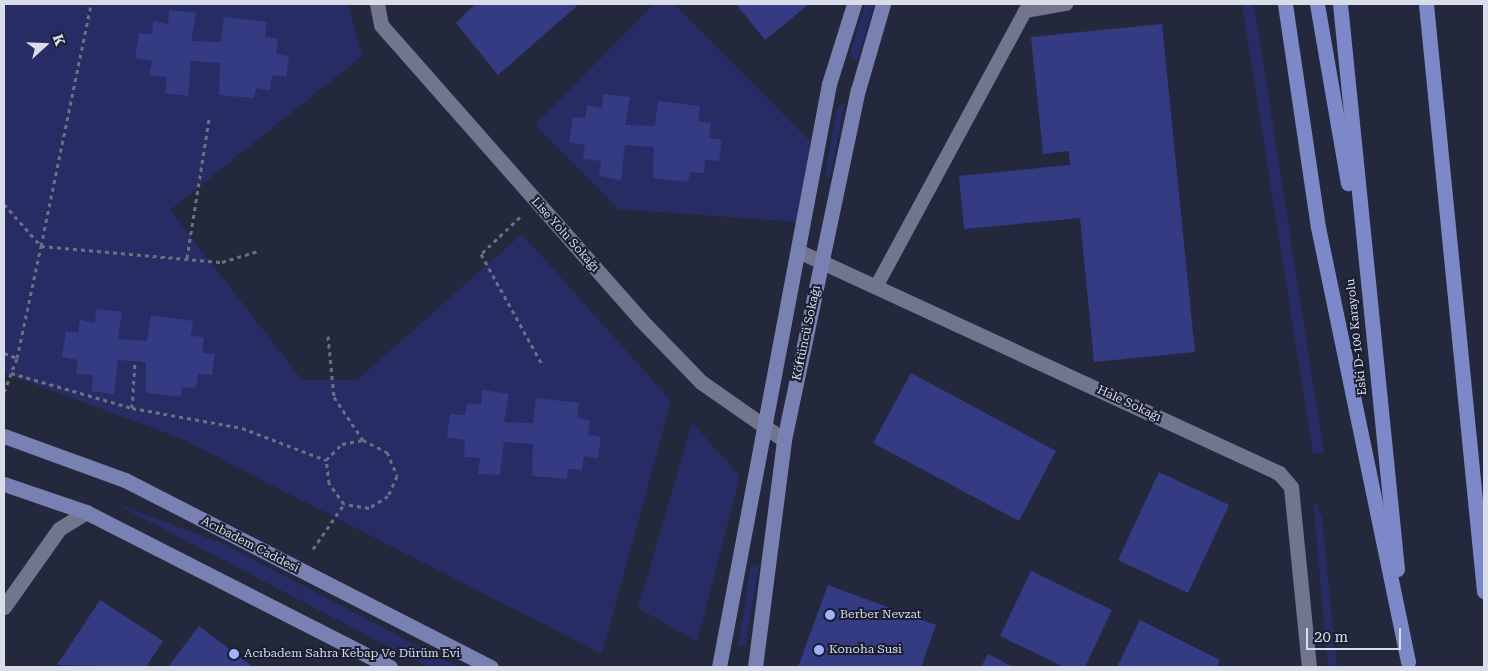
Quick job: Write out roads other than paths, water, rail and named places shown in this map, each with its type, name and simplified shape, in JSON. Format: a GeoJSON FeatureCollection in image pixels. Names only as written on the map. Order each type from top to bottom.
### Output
{"type":"FeatureCollection","features":[{"type":"Feature","properties":{"kind":"highway"},"geometry":{"type":"LineString","coordinates":[[1285,4],[1318,227],[1408,665]]}},
{"type":"Feature","properties":{"kind":"highway"},"geometry":{"type":"LineString","coordinates":[[1318,4],[1368,303]]}},
{"type":"Feature","properties":{"kind":"highway","name":"Eski D-100 Karayolu"},"geometry":{"type":"LineString","coordinates":[[1340,4],[1368,303],[1408,665]]}},
{"type":"Feature","properties":{"kind":"highway"},"geometry":{"type":"LineString","coordinates":[[1426,4],[1484,591]]}},
{"type":"Feature","properties":{"kind":"main road","name":"Köftüncü Sokağı"},"geometry":{"type":"LineString","coordinates":[[719,667],[829,84],[854,4]]}},
{"type":"Feature","properties":{"kind":"main road","name":"Köftüncü Sokağı"},"geometry":{"type":"LineString","coordinates":[[755,666],[784,440],[858,90],[883,4]]}},
{"type":"Feature","properties":{"kind":"main road","name":"Acıbadem Caddesi"},"geometry":{"type":"LineString","coordinates":[[4,436],[125,480],[491,667]]}},
{"type":"Feature","properties":{"kind":"main road"},"geometry":{"type":"LineString","coordinates":[[4,484],[86,512],[390,667]]}},
{"type":"Feature","properties":{"kind":"street","name":"Lise Yolu Sokağı"},"geometry":{"type":"LineString","coordinates":[[377,4],[381,26],[640,319],[702,382],[784,440]]}},
{"type":"Feature","properties":{"kind":"street","name":"Hale Sokağı"},"geometry":{"type":"LineString","coordinates":[[798,251],[1278,473],[1291,487],[1309,667]]}},
{"type":"Feature","properties":{"kind":"street"},"geometry":{"type":"LineString","coordinates":[[4,607],[59,529],[86,512]]}},
{"type":"Feature","properties":{"kind":"lane"},"geometry":{"type":"LineString","coordinates":[[876,287],[1025,11],[1066,4]]}},
{"type":"Feature","properties":{"kind":"place","name":"Berber Nevzat"},"geometry":{"type":"Point","coordinates":[830,615]}},
{"type":"Feature","properties":{"kind":"place","name":"Konoha Susi"},"geometry":{"type":"Point","coordinates":[819,650]}},
{"type":"Feature","properties":{"kind":"place","name":"Acıbadem Sahra Kebap Ve Dürüm Evi"},"geometry":{"type":"Point","coordinates":[234,654]}}]}
